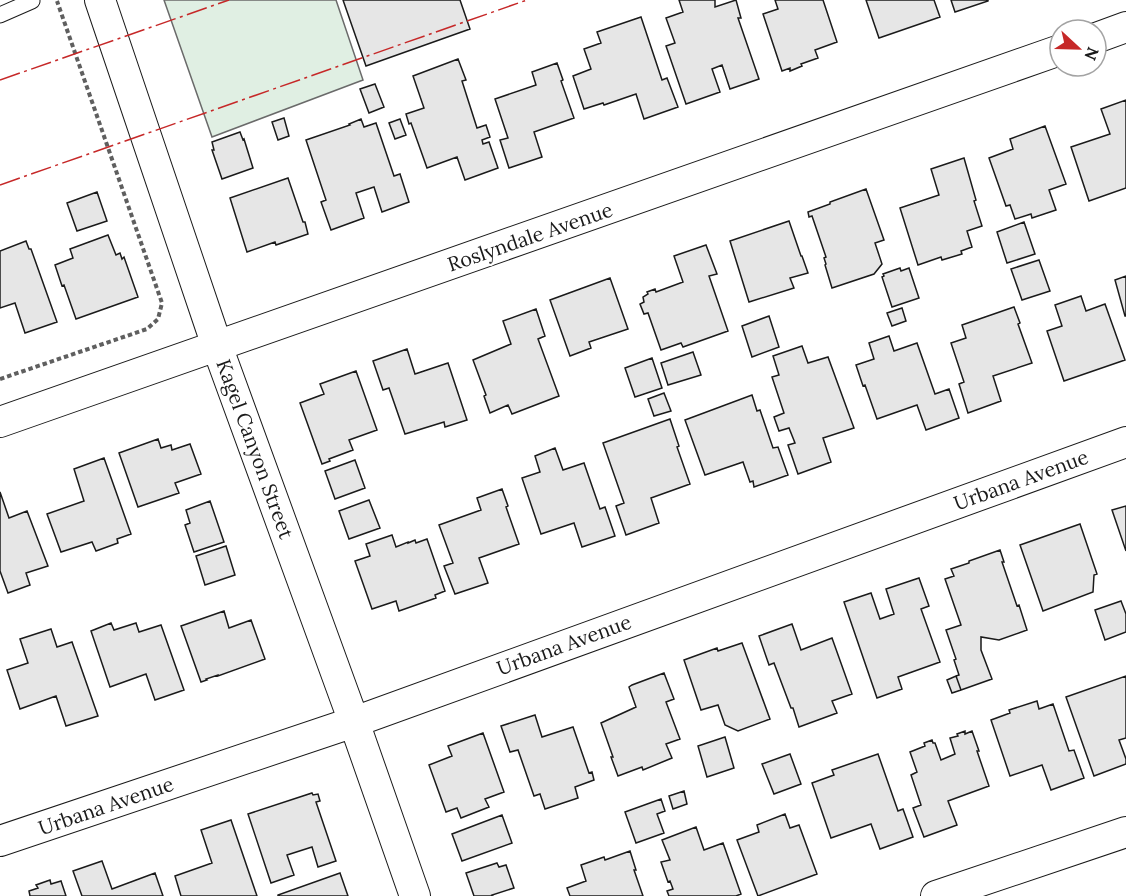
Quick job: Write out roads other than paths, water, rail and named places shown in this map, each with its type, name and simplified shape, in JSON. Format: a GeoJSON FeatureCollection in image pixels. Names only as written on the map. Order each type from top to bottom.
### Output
{"type":"FeatureCollection","features":[{"type":"Feature","properties":{"kind":"street","name":"Kagel Canyon Street"},"geometry":{"type":"LineString","coordinates":[[100,0],[217,346],[415,896]]}},
{"type":"Feature","properties":{"kind":"street"},"geometry":{"type":"LineString","coordinates":[[1108,34],[1126,27]]}},
{"type":"Feature","properties":{"kind":"street","name":"Roslyndale Avenue"},"geometry":{"type":"LineString","coordinates":[[0,422],[1048,54]]}},
{"type":"Feature","properties":{"kind":"street","name":"Urbana Avenue"},"geometry":{"type":"LineString","coordinates":[[0,841],[354,722],[1126,442]]}},
{"type":"Feature","properties":{"kind":"street"},"geometry":{"type":"LineString","coordinates":[[936,896],[1126,832]]}},
{"type":"Feature","properties":{"kind":"lane"},"geometry":{"type":"LineString","coordinates":[[0,15],[32,1]]}}]}
